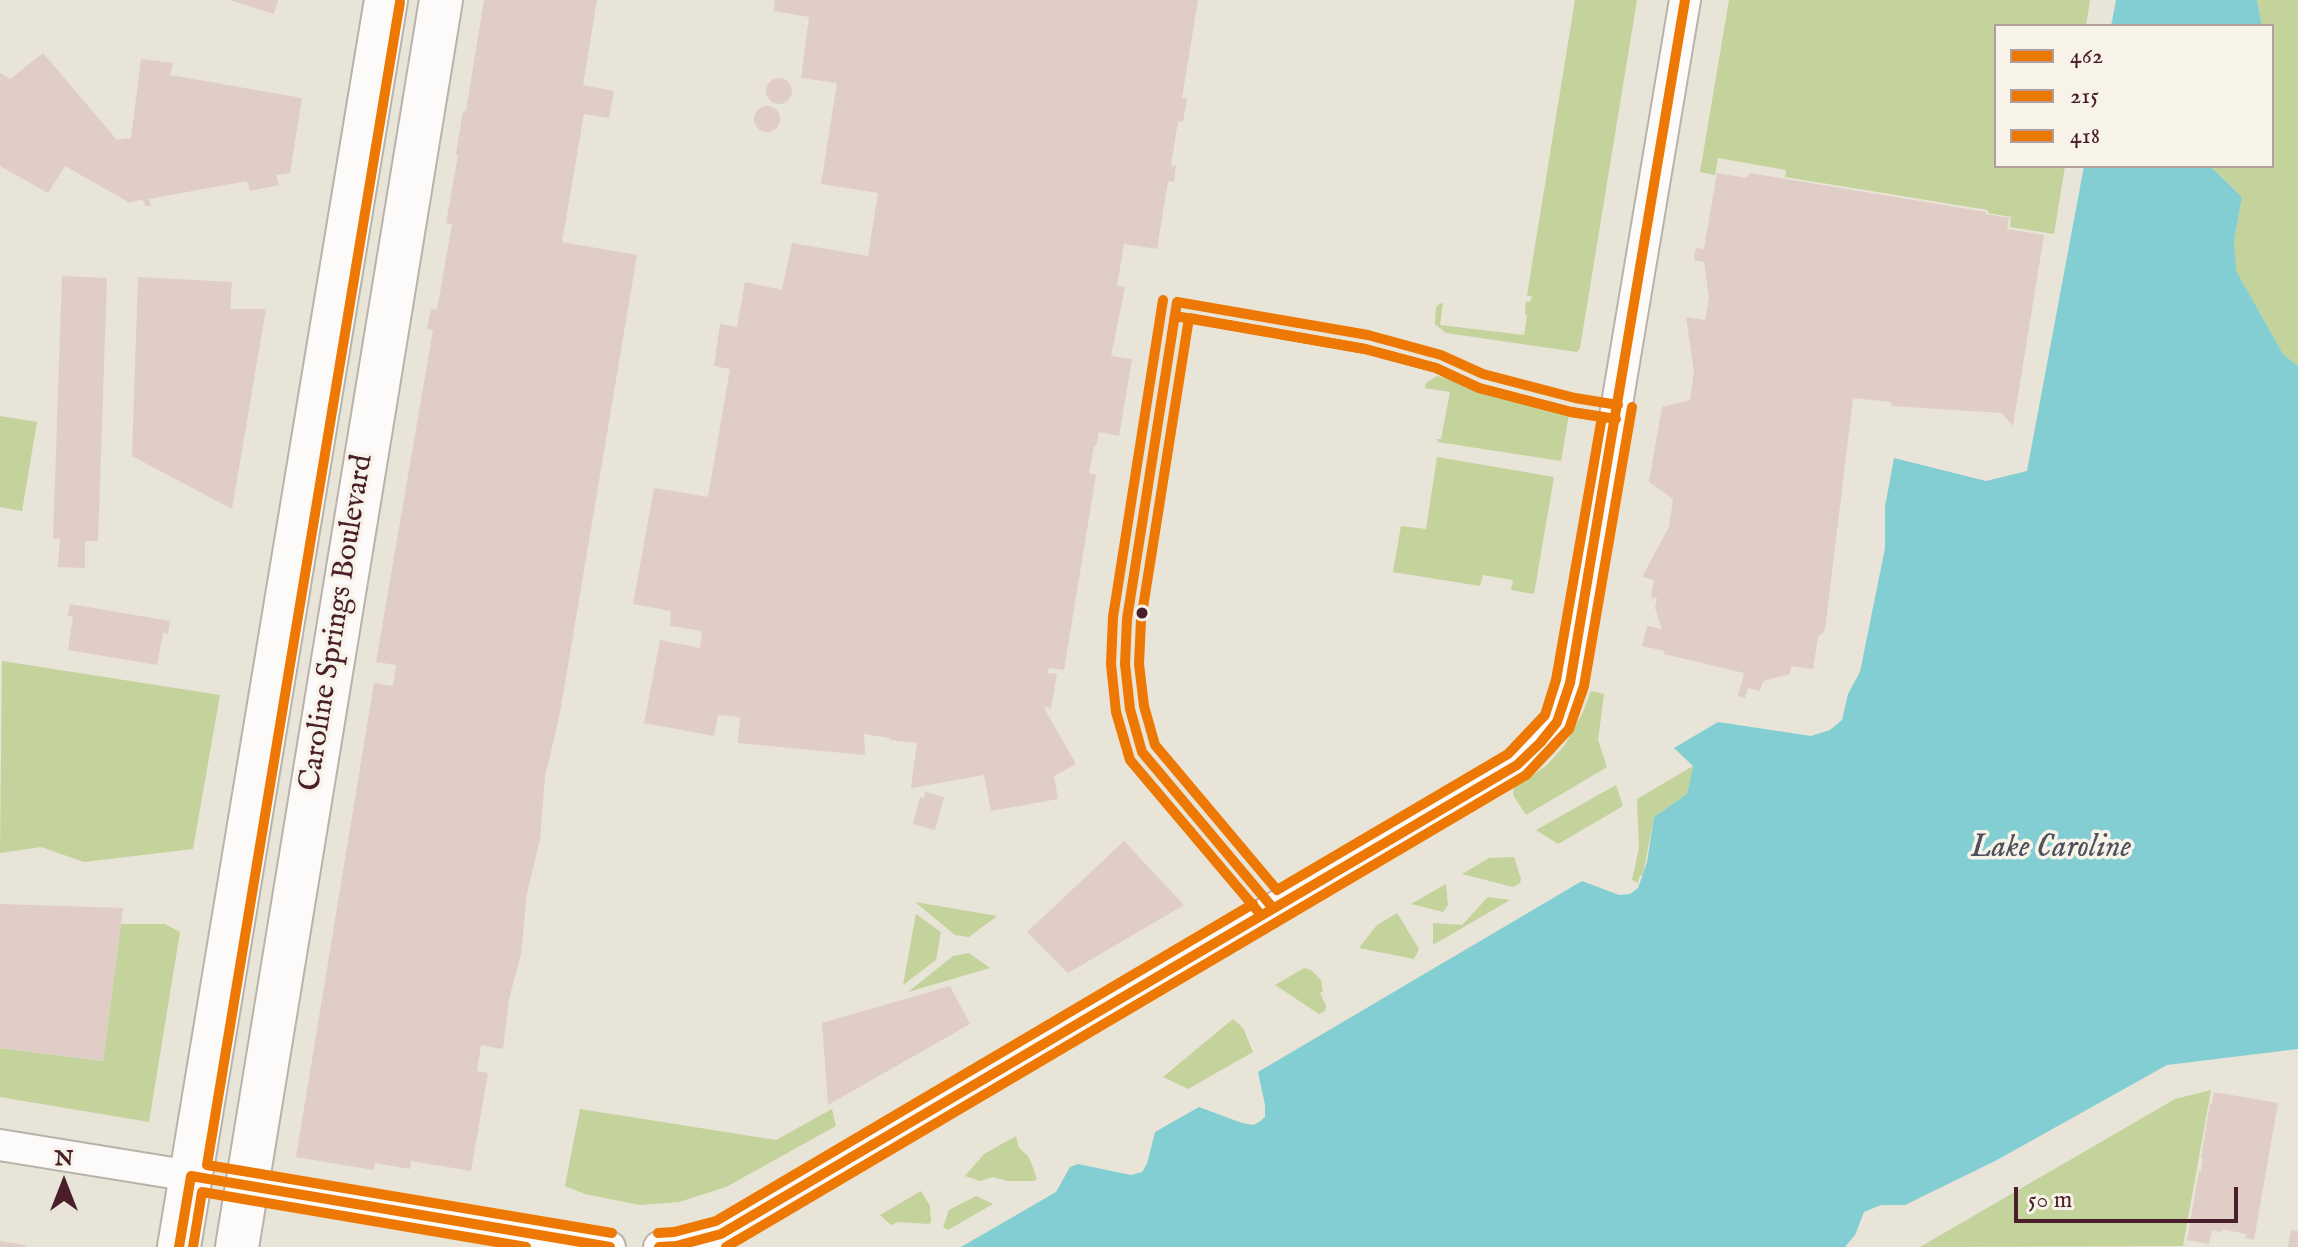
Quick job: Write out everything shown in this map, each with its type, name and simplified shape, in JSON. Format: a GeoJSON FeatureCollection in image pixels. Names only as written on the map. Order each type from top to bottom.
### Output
{"type":"FeatureCollection","features":[{"type":"Feature","properties":{"kind":"main road","name":"Caroline Springs Boulevard"},"geometry":{"type":"LineString","coordinates":[[179,1247],[386,0]]}},
{"type":"Feature","properties":{"kind":"main road","name":"Caroline Springs Boulevard"},"geometry":{"type":"LineString","coordinates":[[237,1247],[441,0]]}},
{"type":"Feature","properties":{"kind":"main road"},"geometry":{"type":"LineString","coordinates":[[191,1176],[247,1187]]}},
{"type":"Feature","properties":{"kind":"street"},"geometry":{"type":"LineString","coordinates":[[659,1247],[676,1246],[721,1234],[1517,765],[1540,743],[1557,722],[1570,683],[1685,0]]}},
{"type":"Feature","properties":{"kind":"street"},"geometry":{"type":"LineString","coordinates":[[0,1145],[191,1176]]}},
{"type":"Feature","properties":{"kind":"street"},"geometry":{"type":"LineString","coordinates":[[247,1187],[610,1247]]}},
{"type":"Feature","properties":{"kind":"green space"},"geometry":{"type":"Polygon","coordinates":[[[1575,0],[1637,0],[1580,348],[1577,352],[1446,333],[1435,324],[1436,307],[1443,303],[1440,325],[1524,335],[1526,301],[1530,302],[1532,297],[1527,295],[1575,0]]]}},
{"type":"Feature","properties":{"kind":"green space"},"geometry":{"type":"Polygon","coordinates":[[[1729,0],[2090,0],[2086,24],[1994,24],[1994,168],[2065,168],[2054,234],[2010,227],[2011,217],[1988,213],[1988,210],[1785,177],[1786,170],[1718,158],[1715,175],[1700,172],[1729,0]]]}},
{"type":"Feature","properties":{"kind":"green space"},"geometry":{"type":"Polygon","coordinates":[[[2257,0],[2298,0],[2298,366],[2283,354],[2235,271],[2234,241],[2242,197],[2212,168],[2274,168],[2274,24],[2262,24],[2257,0]]]}},
{"type":"Feature","properties":{"kind":"green space"},"geometry":{"type":"Polygon","coordinates":[[[1437,376],[1565,408],[1569,414],[1561,461],[1438,442],[1450,392],[1425,388],[1426,383],[1437,376]]]}},
{"type":"Feature","properties":{"kind":"green space"},"geometry":{"type":"Polygon","coordinates":[[[0,416],[37,422],[22,511],[0,507],[0,416]]]}},
{"type":"Feature","properties":{"kind":"green space"},"geometry":{"type":"Polygon","coordinates":[[[1437,457],[1554,477],[1534,594],[1511,590],[1513,580],[1483,575],[1480,586],[1393,572],[1401,526],[1426,529],[1437,457]]]}},
{"type":"Feature","properties":{"kind":"green space"},"geometry":{"type":"Polygon","coordinates":[[[2,661],[220,695],[193,849],[84,862],[41,847],[0,853],[2,661]]]}},
{"type":"Feature","properties":{"kind":"green space"},"geometry":{"type":"Polygon","coordinates":[[[1591,691],[1604,694],[1598,740],[1607,767],[1526,815],[1513,795],[1514,788],[1546,766],[1565,745],[1591,691]]]}},
{"type":"Feature","properties":{"kind":"green space"},"geometry":{"type":"Polygon","coordinates":[[[1693,766],[1687,794],[1654,817],[1643,874],[1638,883],[1632,880],[1639,848],[1637,799],[1693,766]]]}},
{"type":"Feature","properties":{"kind":"green space"},"geometry":{"type":"Polygon","coordinates":[[[1616,785],[1623,806],[1558,844],[1536,830],[1616,785]]]}},
{"type":"Feature","properties":{"kind":"green space"},"geometry":{"type":"Polygon","coordinates":[[[1514,857],[1521,879],[1513,887],[1462,874],[1489,858],[1514,857]]]}},
{"type":"Feature","properties":{"kind":"green space"},"geometry":{"type":"Polygon","coordinates":[[[1446,884],[1448,905],[1443,912],[1411,904],[1446,884]]]}},
{"type":"Feature","properties":{"kind":"green space"},"geometry":{"type":"Polygon","coordinates":[[[1488,897],[1510,900],[1433,945],[1433,923],[1462,925],[1488,897]]]}},
{"type":"Feature","properties":{"kind":"green space"},"geometry":{"type":"Polygon","coordinates":[[[915,902],[997,916],[969,937],[955,935],[915,902]]]}},
{"type":"Feature","properties":{"kind":"green space"},"geometry":{"type":"Polygon","coordinates":[[[1397,913],[1419,949],[1414,959],[1359,948],[1377,925],[1397,913]]]}},
{"type":"Feature","properties":{"kind":"green space"},"geometry":{"type":"Polygon","coordinates":[[[916,914],[941,932],[936,960],[903,985],[916,914]]]}},
{"type":"Feature","properties":{"kind":"green space"},"geometry":{"type":"Polygon","coordinates":[[[121,924],[165,924],[180,932],[149,1122],[0,1097],[0,1048],[103,1061],[121,924]]]}},
{"type":"Feature","properties":{"kind":"green space"},"geometry":{"type":"Polygon","coordinates":[[[969,953],[990,968],[908,992],[953,956],[969,953]]]}},
{"type":"Feature","properties":{"kind":"green space"},"geometry":{"type":"Polygon","coordinates":[[[1304,968],[1311,970],[1321,980],[1323,991],[1320,993],[1326,1006],[1325,1011],[1319,1014],[1275,985],[1304,968]]]}},
{"type":"Feature","properties":{"kind":"green space"},"geometry":{"type":"Polygon","coordinates":[[[1233,1019],[1243,1028],[1253,1052],[1188,1089],[1163,1077],[1233,1019]]]}},
{"type":"Feature","properties":{"kind":"green space"},"geometry":{"type":"Polygon","coordinates":[[[2211,1090],[2183,1246],[1920,1247],[2175,1099],[2211,1090]]]}},
{"type":"Feature","properties":{"kind":"green space"},"geometry":{"type":"Polygon","coordinates":[[[580,1109],[776,1140],[832,1109],[836,1126],[726,1187],[679,1202],[640,1205],[585,1194],[565,1186],[580,1109]]]}},
{"type":"Feature","properties":{"kind":"green space"},"geometry":{"type":"Polygon","coordinates":[[[1016,1136],[1019,1148],[1028,1156],[1037,1179],[1007,1181],[993,1177],[980,1181],[965,1176],[984,1154],[1016,1136]]]}},
{"type":"Feature","properties":{"kind":"green space"},"geometry":{"type":"Polygon","coordinates":[[[921,1191],[930,1206],[929,1224],[898,1222],[891,1225],[880,1215],[921,1191]]]}},
{"type":"Feature","properties":{"kind":"green space"},"geometry":{"type":"Polygon","coordinates":[[[976,1196],[993,1204],[948,1230],[943,1227],[949,1210],[976,1196]]]}},
{"type":"Feature","properties":{"kind":"water"},"geometry":{"type":"Polygon","coordinates":[[[2116,0],[2257,0],[2262,24],[2111,24],[2116,0]]]}},
{"type":"Feature","properties":{"kind":"water","name":"Lake Caroline"},"geometry":{"type":"Polygon","coordinates":[[[2084,168],[2212,168],[2242,197],[2234,241],[2236,271],[2283,354],[2298,366],[2298,1049],[2167,1065],[1997,1160],[1905,1205],[1881,1205],[1864,1212],[1855,1235],[1845,1247],[961,1247],[1056,1192],[1070,1167],[1078,1164],[1131,1175],[1142,1172],[1155,1132],[1199,1107],[1242,1123],[1253,1125],[1259,1122],[1265,1117],[1265,1105],[1258,1072],[1582,881],[1619,895],[1630,894],[1638,888],[1647,862],[1654,817],[1687,794],[1693,766],[1674,748],[1718,722],[1811,736],[1830,730],[1842,720],[1848,694],[1860,672],[1885,548],[1885,507],[1894,458],[1986,481],[2027,471],[2084,168]]]}},
{"type":"Feature","properties":{"kind":"building"},"geometry":{"type":"Polygon","coordinates":[[[230,0],[278,0],[274,14],[230,0]]]}},
{"type":"Feature","properties":{"kind":"building"},"geometry":{"type":"Polygon","coordinates":[[[484,0],[597,0],[583,85],[614,91],[609,118],[584,114],[562,242],[637,255],[560,713],[545,777],[540,840],[527,893],[521,954],[509,999],[503,1049],[481,1045],[477,1071],[488,1073],[471,1171],[411,1161],[410,1169],[375,1163],[374,1170],[296,1157],[374,683],[393,686],[396,665],[376,662],[433,330],[427,329],[431,309],[437,310],[452,224],[446,223],[484,0]]]}},
{"type":"Feature","properties":{"kind":"building"},"geometry":{"type":"Polygon","coordinates":[[[775,0],[1198,0],[1182,98],[1187,98],[1183,122],[1178,121],[1171,165],[1176,166],[1174,182],[1168,181],[1157,249],[1124,244],[1117,286],[1125,287],[1111,356],[1132,359],[1119,436],[1099,432],[1094,446],[1089,473],[1096,475],[1064,670],[1049,668],[1048,673],[1057,674],[1051,708],[1043,706],[1076,764],[1054,776],[1058,799],[991,811],[984,775],[911,788],[917,743],[890,738],[864,734],[865,755],[738,743],[740,717],[718,715],[714,736],[644,723],[660,640],[700,648],[702,631],[670,626],[671,611],[633,604],[654,488],[708,497],[730,369],[714,366],[720,324],[737,327],[745,282],[782,290],[792,243],[868,256],[878,193],[821,184],[837,83],[801,78],[809,17],[774,11],[775,0]]]}},
{"type":"Feature","properties":{"kind":"building"},"geometry":{"type":"Polygon","coordinates":[[[43,53],[117,140],[131,138],[141,59],[173,63],[170,75],[302,98],[290,173],[276,175],[279,185],[250,191],[247,181],[149,199],[151,206],[145,206],[143,199],[130,203],[65,166],[48,193],[0,166],[0,73],[10,79],[43,53]]]}},
{"type":"Feature","properties":{"kind":"building"},"geometry":{"type":"Polygon","coordinates":[[[779,78],[788,82],[792,91],[788,100],[779,104],[770,100],[766,91],[770,82],[779,78]]]}},
{"type":"Feature","properties":{"kind":"building"},"geometry":{"type":"Polygon","coordinates":[[[767,106],[776,110],[780,119],[776,128],[767,132],[758,128],[754,119],[758,110],[767,106]]]}},
{"type":"Feature","properties":{"kind":"building"},"geometry":{"type":"Polygon","coordinates":[[[1717,173],[1746,178],[1750,173],[1986,212],[2009,218],[2007,229],[2044,235],[2013,426],[2002,413],[1892,406],[1891,402],[1853,398],[1825,630],[1818,637],[1813,669],[1791,666],[1790,674],[1763,681],[1760,691],[1748,688],[1745,698],[1738,696],[1744,673],[1642,646],[1647,626],[1662,629],[1655,608],[1657,598],[1651,597],[1654,580],[1642,577],[1669,527],[1673,499],[1649,482],[1662,407],[1690,400],[1694,372],[1686,317],[1705,320],[1709,298],[1704,262],[1694,260],[1696,248],[1704,249],[1717,173]]]}},
{"type":"Feature","properties":{"kind":"building"},"geometry":{"type":"Polygon","coordinates":[[[62,276],[107,278],[98,541],[85,541],[85,568],[58,567],[60,539],[53,539],[62,276]]]}},
{"type":"Feature","properties":{"kind":"building"},"geometry":{"type":"Polygon","coordinates":[[[138,277],[232,282],[230,309],[266,309],[232,509],[132,456],[138,277]]]}},
{"type":"Feature","properties":{"kind":"building"},"geometry":{"type":"Polygon","coordinates":[[[70,604],[170,621],[168,634],[163,633],[157,665],[68,650],[73,617],[68,616],[70,604]]]}},
{"type":"Feature","properties":{"kind":"building"},"geometry":{"type":"Polygon","coordinates":[[[925,792],[944,797],[935,830],[913,824],[920,797],[924,798],[925,792]]]}},
{"type":"Feature","properties":{"kind":"building"},"geometry":{"type":"Polygon","coordinates":[[[1124,841],[1184,905],[1068,973],[1027,932],[1124,841]]]}},
{"type":"Feature","properties":{"kind":"building"},"geometry":{"type":"Polygon","coordinates":[[[0,904],[123,908],[103,1061],[0,1048],[0,904]]]}},
{"type":"Feature","properties":{"kind":"building"},"geometry":{"type":"Polygon","coordinates":[[[950,986],[970,1024],[828,1105],[822,1023],[950,986]]]}},
{"type":"Feature","properties":{"kind":"building"},"geometry":{"type":"Polygon","coordinates":[[[2214,1092],[2278,1103],[2254,1240],[2245,1238],[2246,1234],[2222,1229],[2221,1232],[2212,1230],[2209,1244],[2187,1240],[2214,1092]]]}},
{"type":"Feature","properties":{"kind":"building"},"geometry":{"type":"Polygon","coordinates":[[[2291,1230],[2298,1231],[2298,1247],[2288,1247],[2291,1230]]]}},
{"type":"Feature","properties":{"kind":"building"},"geometry":{"type":"Polygon","coordinates":[[[0,1241],[25,1245],[25,1247],[0,1247],[0,1241]]]}},
{"type":"Feature","properties":{"kind":"transit line","name":"462"},"geometry":{"type":"LineString","coordinates":[[659,1247],[676,1246],[721,1234],[1517,765],[1540,743],[1557,722],[1570,683],[1685,0]]}},
{"type":"Feature","properties":{"kind":"transit line","name":"418"},"geometry":{"type":"LineString","coordinates":[[400,2],[207,1165],[612,1233]]}},
{"type":"Feature","properties":{"kind":"transit line","name":"215"},"geometry":{"type":"LineString","coordinates":[[1163,300],[1113,617],[1111,664],[1116,712],[1130,760],[1261,915]]}},
{"type":"Feature","properties":{"kind":"transit line","name":"462"},"geometry":{"type":"LineString","coordinates":[[1177,302],[1127,619],[1125,664],[1130,709],[1142,752],[1272,907]]}},
{"type":"Feature","properties":{"kind":"transit line","name":"462"},"geometry":{"type":"LineString","coordinates":[[1177,302],[1368,335],[1441,355],[1483,374],[1575,398],[1618,405]]}},
{"type":"Feature","properties":{"kind":"transit line","name":"215"},"geometry":{"type":"LineString","coordinates":[[1175,316],[1365,349],[1436,368],[1479,388],[1571,412],[1616,419]]}},
{"type":"Feature","properties":{"kind":"transit line","name":"418"},"geometry":{"type":"LineString","coordinates":[[1189,318],[1365,349],[1436,368],[1479,388],[1602,417],[1556,680],[1545,715],[1508,754],[1277,890],[1155,745],[1144,706],[1139,664],[1141,620],[1189,318]]}},
{"type":"Feature","properties":{"kind":"transit line","name":"215"},"geometry":{"type":"LineString","coordinates":[[726,1247],[1526,775],[1569,729],[1584,686],[1632,407]]}},
{"type":"Feature","properties":{"kind":"transit line","name":"418"},"geometry":{"type":"LineString","coordinates":[[658,1233],[716,1221],[1253,904]]}},
{"type":"Feature","properties":{"kind":"transit line","name":"462"},"geometry":{"type":"LineString","coordinates":[[179,1247],[191,1176],[610,1247]]}},
{"type":"Feature","properties":{"kind":"transit line","name":"215"},"geometry":{"type":"LineString","coordinates":[[193,1247],[202,1192],[526,1247]]}}]}
